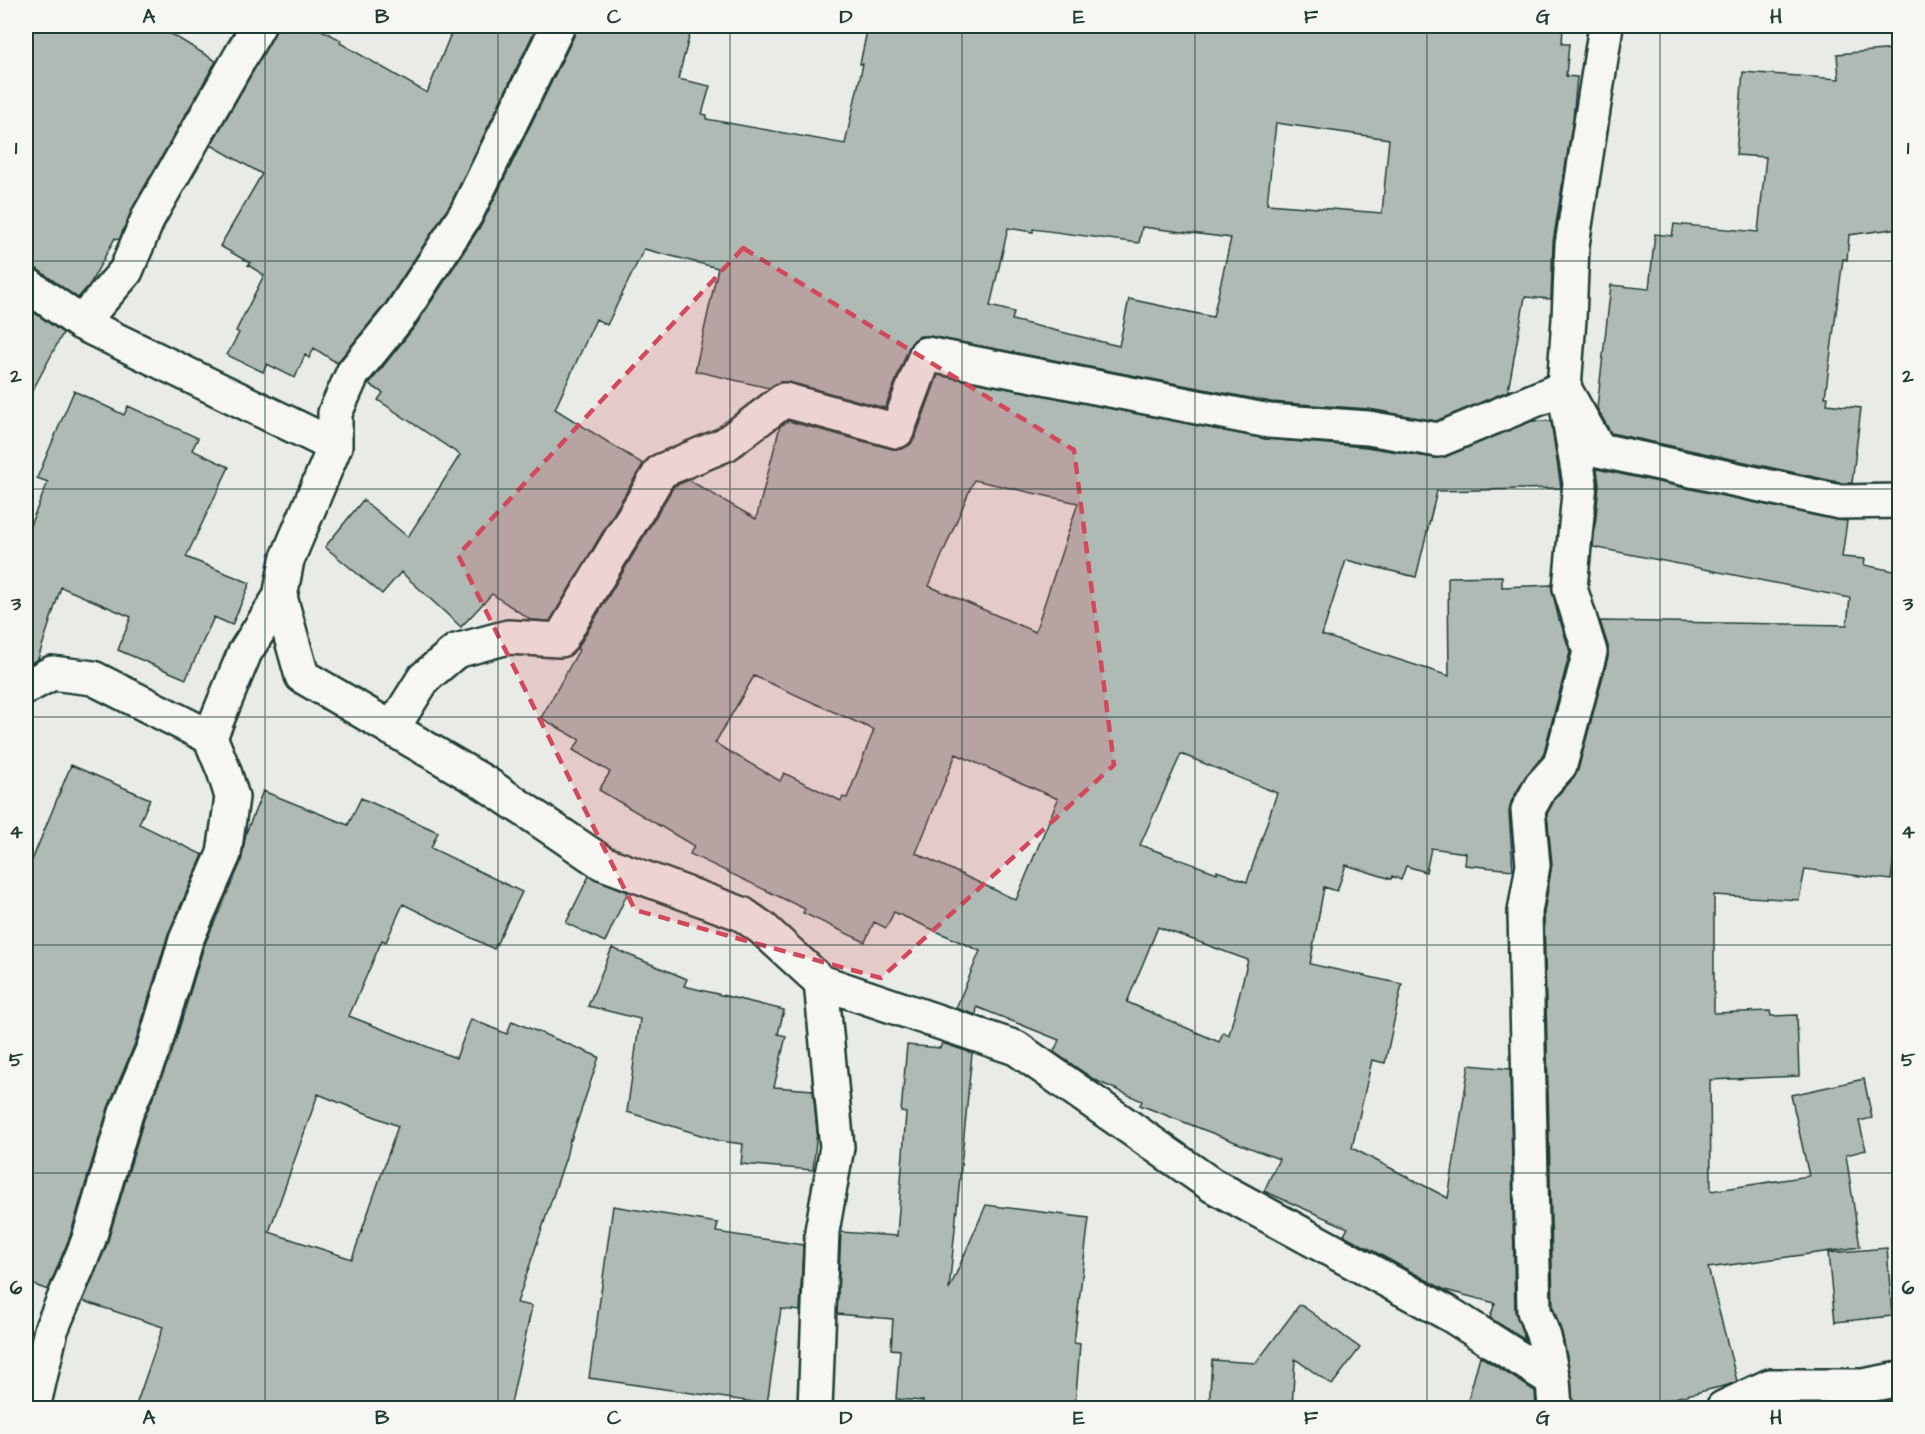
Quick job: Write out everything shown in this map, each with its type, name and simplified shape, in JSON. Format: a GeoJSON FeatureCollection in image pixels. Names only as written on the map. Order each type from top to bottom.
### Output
{"type":"FeatureCollection","features":[{"type":"Feature","properties":{"kind":"street"},"geometry":{"type":"LineString","coordinates":[[81,323],[126,271],[154,206],[258,26]]}},
{"type":"Feature","properties":{"kind":"street"},"geometry":{"type":"LineString","coordinates":[[210,737],[245,652],[280,597],[287,560],[335,446],[335,413],[353,373],[400,315],[466,214],[558,26]]}},
{"type":"Feature","properties":{"kind":"street"},"geometry":{"type":"LineString","coordinates":[[1554,1394],[1544,1337],[1534,1311],[1525,912],[1533,865],[1528,810],[1541,786],[1560,765],[1590,652],[1570,588],[1580,483],[1564,388],[1572,245],[1606,26]]}},
{"type":"Feature","properties":{"kind":"street"},"geometry":{"type":"LineString","coordinates":[[26,284],[81,323],[335,446]]}},
{"type":"Feature","properties":{"kind":"street"},"geometry":{"type":"LineString","coordinates":[[392,729],[424,678],[456,651],[508,637],[560,640],[661,471],[726,444],[784,400],[897,431],[926,354],[1269,421],[1368,428],[1438,440],[1564,388]]}},
{"type":"Feature","properties":{"kind":"street"},"geometry":{"type":"LineString","coordinates":[[1564,388],[1599,450],[1840,502],[1899,501]]}},
{"type":"Feature","properties":{"kind":"street"},"geometry":{"type":"LineString","coordinates":[[280,597],[302,676],[485,783],[603,863],[742,914],[762,928],[821,982],[1016,1048],[1212,1185],[1451,1315],[1554,1394]]}},
{"type":"Feature","properties":{"kind":"street"},"geometry":{"type":"LineString","coordinates":[[26,687],[52,673],[93,678],[210,737],[232,798],[224,854],[186,940],[153,1047],[126,1113],[88,1242],[51,1330],[33,1408]]}},
{"type":"Feature","properties":{"kind":"street"},"geometry":{"type":"LineString","coordinates":[[815,1408],[822,1231],[837,1147],[821,982]]}},
{"type":"Feature","properties":{"kind":"street"},"geometry":{"type":"LineString","coordinates":[[1723,1408],[1770,1386],[1863,1386],[1899,1379]]}},
{"type":"Feature","properties":{"kind":"highlighted area"},"geometry":{"type":"Polygon","coordinates":[[[743,248],[1074,450],[1114,765],[881,978],[635,910],[458,555],[743,248]]]}},
{"type":"Feature","properties":{"kind":"building"},"geometry":{"type":"Polygon","coordinates":[[[26,26],[158,26],[216,61],[133,207],[119,240],[115,238],[90,284],[78,298],[37,269],[26,266],[26,26]]]}},
{"type":"Feature","properties":{"kind":"building"},"geometry":{"type":"Polygon","coordinates":[[[277,26],[314,26],[427,93],[454,26],[537,26],[450,205],[385,304],[337,363],[314,348],[309,358],[305,355],[295,378],[267,364],[263,372],[227,355],[239,333],[236,331],[264,275],[248,265],[250,263],[220,246],[262,174],[211,145],[277,26]]]}},
{"type":"Feature","properties":{"kind":"building"},"geometry":{"type":"Polygon","coordinates":[[[577,26],[692,26],[678,79],[710,86],[702,114],[707,115],[706,119],[845,144],[863,64],[860,64],[868,26],[1563,26],[1562,44],[1569,44],[1566,76],[1577,77],[1573,119],[1553,242],[1551,299],[1525,297],[1508,391],[1436,421],[1369,409],[1271,402],[929,336],[920,336],[909,347],[885,408],[789,382],[780,382],[769,388],[695,371],[718,268],[644,249],[607,325],[596,319],[555,409],[643,464],[550,621],[531,620],[492,594],[461,627],[401,572],[382,594],[325,547],[363,500],[408,537],[460,455],[378,400],[383,393],[369,384],[416,325],[482,224],[577,26]],[[1276,123],[1267,204],[1382,213],[1389,139],[1276,123]],[[1142,227],[1139,243],[1033,229],[1033,232],[1008,228],[990,306],[1014,312],[1012,320],[1119,346],[1129,299],[1213,317],[1231,238],[1142,227]]]}},
{"type":"Feature","properties":{"kind":"building"},"geometry":{"type":"Polygon","coordinates":[[[1895,49],[1899,105],[1899,228],[1849,235],[1847,260],[1843,259],[1825,397],[1828,397],[1827,404],[1861,408],[1852,483],[1842,483],[1611,433],[1597,408],[1611,285],[1649,289],[1655,234],[1672,236],[1674,224],[1758,232],[1766,157],[1736,155],[1743,72],[1839,79],[1837,54],[1895,49]]]}},
{"type":"Feature","properties":{"kind":"building"},"geometry":{"type":"Polygon","coordinates":[[[26,307],[63,333],[26,403],[26,307]]]}},
{"type":"Feature","properties":{"kind":"building"},"geometry":{"type":"Polygon","coordinates":[[[938,375],[1266,439],[1366,447],[1435,458],[1445,457],[1532,421],[1551,421],[1561,488],[1437,491],[1416,577],[1346,560],[1322,635],[1449,676],[1448,577],[1502,576],[1502,587],[1551,585],[1559,620],[1570,652],[1543,756],[1525,777],[1511,802],[1509,812],[1513,870],[1465,865],[1466,853],[1431,848],[1426,872],[1406,866],[1401,880],[1346,865],[1337,891],[1324,887],[1310,964],[1402,984],[1385,1063],[1372,1060],[1352,1148],[1448,1198],[1469,1065],[1510,1069],[1515,1311],[1525,1340],[1490,1318],[1495,1303],[1445,1290],[1344,1235],[1348,1228],[1264,1191],[1279,1159],[1140,1105],[1142,1101],[1095,1080],[1054,1052],[1059,1040],[977,1007],[976,1015],[956,1008],[980,951],[894,912],[886,928],[874,922],[865,942],[803,913],[805,909],[690,854],[694,846],[599,790],[610,772],[573,750],[580,740],[541,718],[579,650],[577,649],[674,486],[689,480],[756,519],[780,426],[788,421],[892,449],[902,449],[910,445],[915,438],[938,375]],[[974,480],[929,586],[1035,632],[1078,503],[974,480]],[[754,676],[715,743],[780,781],[784,773],[841,801],[843,797],[847,798],[874,730],[754,676]],[[956,754],[916,853],[1016,900],[1058,799],[956,754]],[[1181,754],[1140,845],[1247,882],[1277,793],[1181,754]],[[1158,927],[1127,1002],[1219,1042],[1223,1032],[1229,1035],[1248,960],[1158,927]]]}},
{"type":"Feature","properties":{"kind":"building"},"geometry":{"type":"Polygon","coordinates":[[[74,391],[124,415],[128,406],[198,438],[192,450],[229,467],[186,557],[250,583],[232,625],[214,617],[186,679],[118,650],[131,617],[61,587],[38,659],[26,666],[26,535],[48,482],[37,478],[74,391]]]}},
{"type":"Feature","properties":{"kind":"building"},"geometry":{"type":"Polygon","coordinates":[[[1597,469],[1847,521],[1842,557],[1865,559],[1864,565],[1899,572],[1899,857],[1894,856],[1891,880],[1805,869],[1799,900],[1714,895],[1714,1013],[1770,1011],[1771,1016],[1797,1015],[1799,1076],[1710,1080],[1711,1191],[1809,1176],[1791,1095],[1864,1079],[1872,1118],[1859,1121],[1866,1150],[1846,1155],[1860,1247],[1708,1268],[1737,1381],[1633,1408],[1573,1408],[1571,1376],[1562,1333],[1553,1307],[1544,913],[1552,864],[1547,814],[1556,797],[1574,778],[1578,770],[1608,657],[1608,646],[1600,621],[1847,625],[1850,598],[1593,547],[1599,485],[1597,469]]]}},
{"type":"Feature","properties":{"kind":"building"},"geometry":{"type":"Polygon","coordinates":[[[71,765],[150,799],[139,824],[203,855],[168,934],[136,1041],[108,1108],[70,1236],[48,1290],[26,1282],[26,875],[71,765]]]}},
{"type":"Feature","properties":{"kind":"building"},"geometry":{"type":"Polygon","coordinates":[[[263,791],[348,825],[361,798],[438,832],[431,848],[522,892],[494,949],[403,904],[386,942],[382,940],[349,1016],[456,1058],[471,1019],[507,1034],[512,1021],[599,1057],[517,1303],[532,1306],[510,1408],[135,1408],[163,1327],[83,1301],[106,1247],[144,1119],[172,1052],[204,946],[241,862],[246,833],[263,791]],[[318,1094],[269,1232],[352,1259],[398,1126],[318,1094]]]}},
{"type":"Feature","properties":{"kind":"building"},"geometry":{"type":"Polygon","coordinates":[[[589,876],[628,892],[605,942],[566,923],[589,876]]]}},
{"type":"Feature","properties":{"kind":"building"},"geometry":{"type":"Polygon","coordinates":[[[612,948],[687,979],[684,986],[784,1010],[778,1034],[786,1036],[774,1087],[813,1090],[817,1131],[813,1170],[741,1164],[743,1144],[720,1141],[627,1112],[640,1019],[588,1006],[612,948]]]}},
{"type":"Feature","properties":{"kind":"building"},"geometry":{"type":"Polygon","coordinates":[[[942,1043],[972,1053],[949,1290],[986,1205],[1089,1218],[1074,1343],[1080,1344],[1075,1408],[923,1408],[923,1401],[896,1399],[900,1350],[891,1349],[893,1319],[837,1314],[841,1232],[897,1236],[906,1113],[901,1112],[907,1045],[940,1048],[942,1043]]]}},
{"type":"Feature","properties":{"kind":"building"},"geometry":{"type":"Polygon","coordinates":[[[613,1206],[718,1223],[716,1232],[803,1245],[800,1311],[781,1309],[767,1404],[589,1378],[613,1206]]]}},
{"type":"Feature","properties":{"kind":"building"},"geometry":{"type":"Polygon","coordinates":[[[1887,1248],[1892,1316],[1835,1322],[1828,1253],[1887,1248]]]}},
{"type":"Feature","properties":{"kind":"building"},"geometry":{"type":"Polygon","coordinates":[[[1300,1304],[1360,1348],[1332,1385],[1295,1359],[1292,1408],[1209,1408],[1212,1360],[1256,1363],[1300,1304]]]}},
{"type":"Feature","properties":{"kind":"building"},"geometry":{"type":"Polygon","coordinates":[[[1480,1356],[1535,1391],[1536,1408],[1466,1408],[1480,1356]]]}}]}
